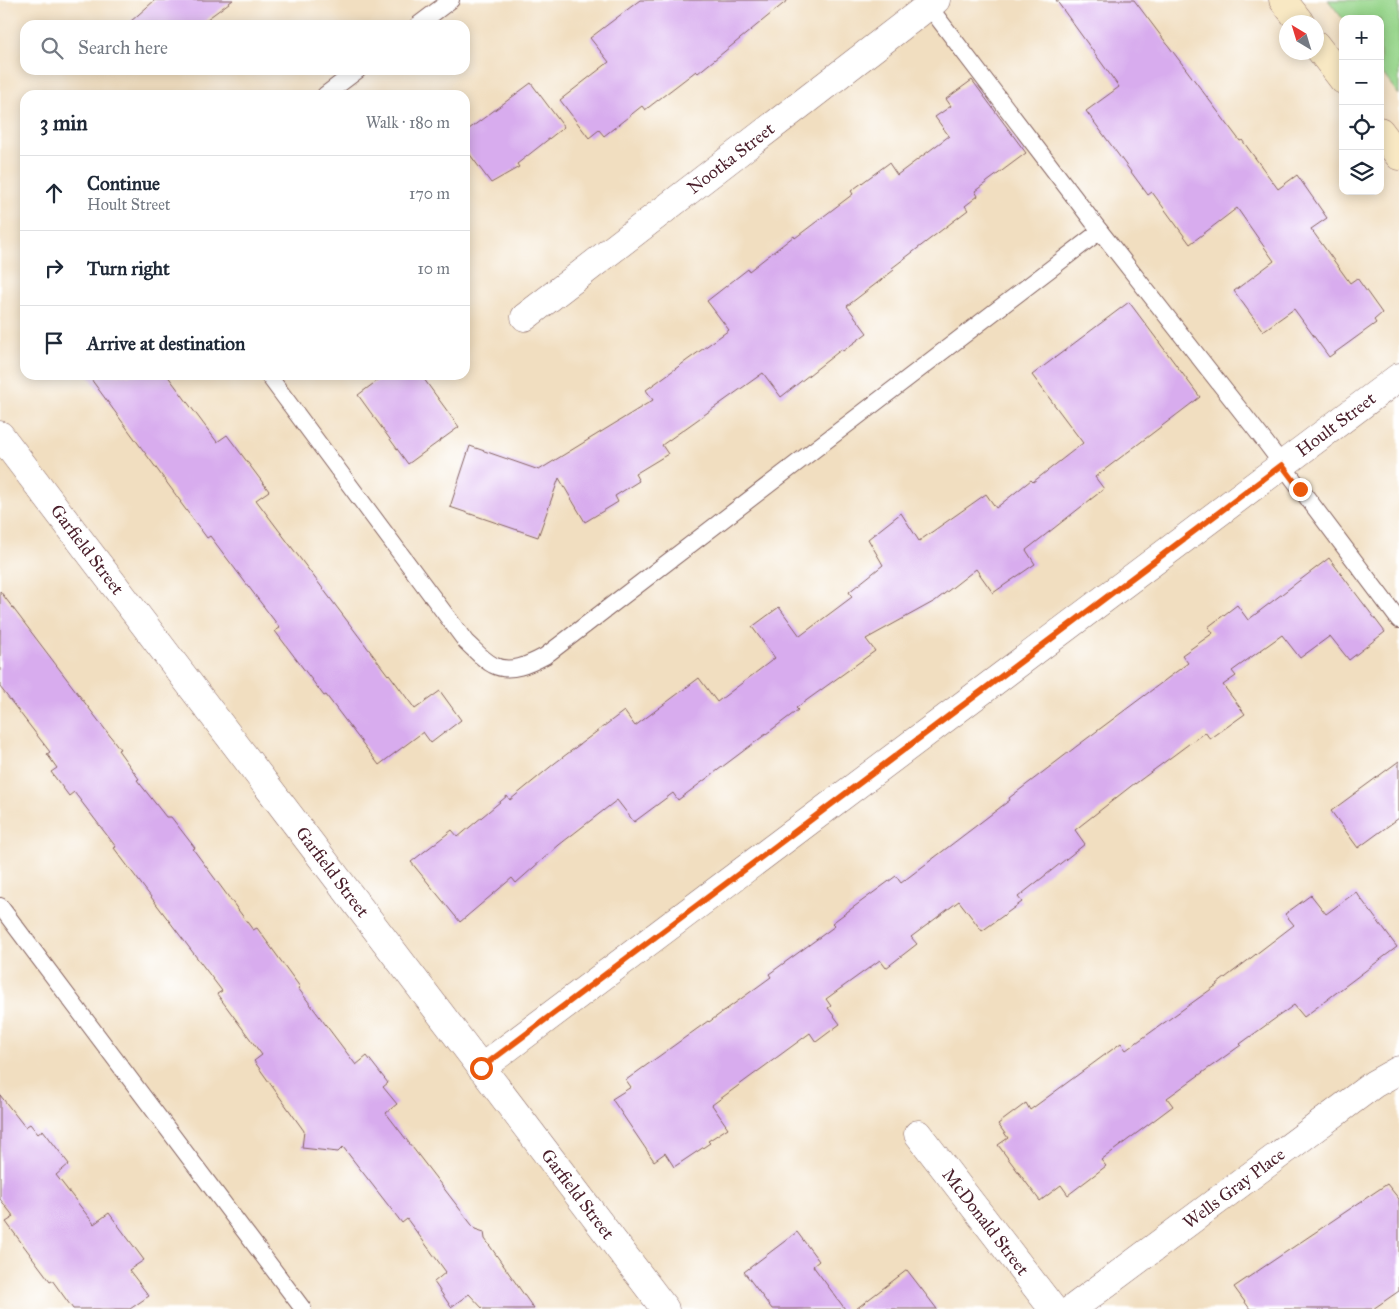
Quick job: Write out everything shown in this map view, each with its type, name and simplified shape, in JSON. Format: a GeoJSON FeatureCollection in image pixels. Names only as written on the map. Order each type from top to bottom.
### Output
{"type":"FeatureCollection","features":[{"type":"Feature","properties":{"kind":"main road"},"geometry":{"type":"LineString","coordinates":[[1283,0],[1295,15]]}},
{"type":"Feature","properties":{"kind":"main road"},"geometry":{"type":"LineString","coordinates":[[1324,55],[1339,75]]}},
{"type":"Feature","properties":{"kind":"main road"},"geometry":{"type":"LineString","coordinates":[[1384,136],[1399,156]]}},
{"type":"Feature","properties":{"kind":"street","name":"Nootka Street"},"geometry":{"type":"LineString","coordinates":[[524,317],[930,2]]}},
{"type":"Feature","properties":{"kind":"street","name":"Hoult Street"},"geometry":{"type":"LineString","coordinates":[[481,1068],[1399,377]]}},
{"type":"Feature","properties":{"kind":"street","name":"Garfield Street"},"geometry":{"type":"LineString","coordinates":[[0,435],[664,1309]]}},
{"type":"Feature","properties":{"kind":"street","name":"Wells Gray Place"},"geometry":{"type":"LineString","coordinates":[[1072,1309],[1374,1084],[1399,1070]]}},
{"type":"Feature","properties":{"kind":"street","name":"McDonald Street"},"geometry":{"type":"LineString","coordinates":[[918,1134],[1053,1309]]}},
{"type":"Feature","properties":{"kind":"lane"},"geometry":{"type":"LineString","coordinates":[[425,20],[451,0]]}},
{"type":"Feature","properties":{"kind":"lane"},"geometry":{"type":"LineString","coordinates":[[930,2],[1100,231],[1282,465],[1399,620]]}},
{"type":"Feature","properties":{"kind":"lane"},"geometry":{"type":"LineString","coordinates":[[332,90],[351,75]]}},
{"type":"Feature","properties":{"kind":"lane"},"geometry":{"type":"LineString","coordinates":[[272,380],[466,642],[481,657],[494,666],[510,668],[528,665],[545,656],[1100,231]]}},
{"type":"Feature","properties":{"kind":"lane"},"geometry":{"type":"LineString","coordinates":[[0,906],[303,1309]]}},
{"type":"Feature","properties":{"kind":"green space"},"geometry":{"type":"Polygon","coordinates":[[[1328,0],[1399,0],[1399,95],[1384,75],[1384,15],[1340,15],[1328,0]]]}},
{"type":"Feature","properties":{"kind":"building"},"geometry":{"type":"Polygon","coordinates":[[[155,0],[233,0],[206,20],[132,20],[155,0]]]}},
{"type":"Feature","properties":{"kind":"building"},"geometry":{"type":"Polygon","coordinates":[[[640,0],[788,0],[698,73],[696,71],[645,110],[642,106],[604,136],[599,130],[589,138],[560,100],[609,62],[590,38],[640,0]]]}},
{"type":"Feature","properties":{"kind":"building"},"geometry":{"type":"Polygon","coordinates":[[[1056,0],[1134,0],[1278,189],[1297,175],[1327,218],[1311,229],[1350,283],[1357,278],[1382,313],[1374,320],[1376,323],[1329,357],[1294,309],[1263,331],[1234,291],[1274,261],[1237,208],[1190,244],[1152,192],[1148,195],[1086,111],[1119,87],[1056,0]]]}},
{"type":"Feature","properties":{"kind":"building"},"geometry":{"type":"Polygon","coordinates":[[[972,80],[1026,153],[975,191],[978,196],[965,206],[968,210],[892,268],[894,270],[847,306],[867,333],[843,351],[842,349],[781,397],[763,373],[662,445],[668,454],[635,474],[639,481],[615,496],[618,502],[585,522],[559,478],[538,537],[450,507],[470,446],[539,470],[653,400],[646,390],[729,330],[707,301],[794,236],[795,238],[853,194],[851,191],[889,163],[897,175],[949,136],[935,117],[951,106],[946,99],[972,80]]]}},
{"type":"Feature","properties":{"kind":"building"},"geometry":{"type":"Polygon","coordinates":[[[531,83],[564,127],[517,164],[519,167],[491,183],[470,155],[470,128],[531,83]]]}},
{"type":"Feature","properties":{"kind":"building"},"geometry":{"type":"Polygon","coordinates":[[[1129,302],[1200,397],[1095,477],[1104,489],[1026,550],[1035,564],[993,593],[976,569],[935,601],[866,639],[875,651],[796,708],[798,710],[678,800],[673,793],[634,822],[617,800],[559,845],[516,883],[512,878],[460,922],[411,862],[452,830],[458,837],[507,796],[510,800],[624,711],[635,726],[699,678],[717,702],[775,658],[752,627],[779,607],[800,636],[852,597],[849,592],[883,565],[868,539],[901,513],[919,541],[986,494],[996,508],[1031,480],[1033,482],[1083,443],[1032,375],[1129,302]]]}},
{"type":"Feature","properties":{"kind":"building"},"geometry":{"type":"Polygon","coordinates":[[[92,380],[171,380],[217,442],[227,435],[269,491],[256,500],[415,709],[440,691],[461,720],[431,743],[423,732],[379,765],[275,631],[280,628],[210,536],[207,538],[92,380]]]}},
{"type":"Feature","properties":{"kind":"building"},"geometry":{"type":"Polygon","coordinates":[[[378,380],[425,380],[459,427],[408,464],[358,395],[378,380]]]}},
{"type":"Feature","properties":{"kind":"building"},"geometry":{"type":"Polygon","coordinates":[[[1329,558],[1385,632],[1349,660],[1330,636],[1300,658],[1282,635],[1232,671],[1236,676],[1223,685],[1245,714],[1210,739],[1205,732],[1075,830],[1085,844],[1018,897],[1022,902],[982,931],[959,901],[911,937],[917,944],[886,968],[880,960],[826,999],[831,1006],[828,1008],[840,1024],[816,1042],[810,1033],[712,1105],[728,1128],[708,1141],[710,1143],[674,1167],[665,1153],[654,1161],[612,1099],[631,1087],[626,1080],[771,977],[769,974],[835,926],[832,923],[896,876],[901,883],[1010,800],[1009,798],[1188,663],[1182,655],[1213,633],[1208,627],[1237,605],[1248,620],[1329,558]]]}},
{"type":"Feature","properties":{"kind":"building"},"geometry":{"type":"Polygon","coordinates":[[[0,591],[120,749],[118,750],[139,779],[137,780],[166,817],[171,817],[195,848],[193,849],[253,930],[257,928],[300,987],[298,988],[356,1065],[367,1056],[388,1083],[383,1087],[397,1104],[386,1113],[475,1229],[484,1232],[485,1239],[534,1309],[483,1309],[469,1294],[451,1307],[434,1282],[446,1272],[407,1219],[402,1223],[343,1147],[338,1152],[302,1148],[304,1131],[254,1061],[262,1055],[217,994],[222,991],[74,792],[69,796],[51,772],[57,768],[47,754],[50,752],[0,687],[0,591]]]}},
{"type":"Feature","properties":{"kind":"building"},"geometry":{"type":"Polygon","coordinates":[[[1399,761],[1399,818],[1358,848],[1331,811],[1399,761]]]}},
{"type":"Feature","properties":{"kind":"building"},"geometry":{"type":"Polygon","coordinates":[[[1356,892],[1397,947],[1304,1017],[1294,1005],[1167,1098],[1173,1106],[1101,1160],[1106,1166],[1068,1195],[1061,1185],[1040,1201],[998,1145],[1008,1138],[998,1124],[1026,1103],[1030,1110],[1121,1043],[1126,1050],[1217,985],[1294,925],[1285,914],[1311,895],[1326,914],[1356,892]]]}},
{"type":"Feature","properties":{"kind":"building"},"geometry":{"type":"Polygon","coordinates":[[[0,1095],[25,1127],[30,1124],[38,1134],[43,1130],[69,1164],[56,1175],[94,1224],[109,1213],[144,1260],[129,1270],[149,1296],[130,1309],[73,1309],[6,1222],[14,1217],[0,1199],[0,1095]]]}},
{"type":"Feature","properties":{"kind":"building"},"geometry":{"type":"Polygon","coordinates":[[[1387,1184],[1399,1199],[1399,1291],[1373,1309],[1250,1309],[1234,1287],[1387,1184]]]}},
{"type":"Feature","properties":{"kind":"building"},"geometry":{"type":"Polygon","coordinates":[[[797,1232],[819,1261],[813,1266],[845,1309],[772,1309],[744,1272],[797,1232]]]}},
{"type":"Feature","properties":{"kind":"building"},"geometry":{"type":"Polygon","coordinates":[[[907,1270],[937,1309],[856,1309],[907,1270]]]}},
{"type":"Feature","properties":{"kind":"route"},"geometry":{"type":"LineString","coordinates":[[481,1068],[1282,465],[1300,489]]}}]}
